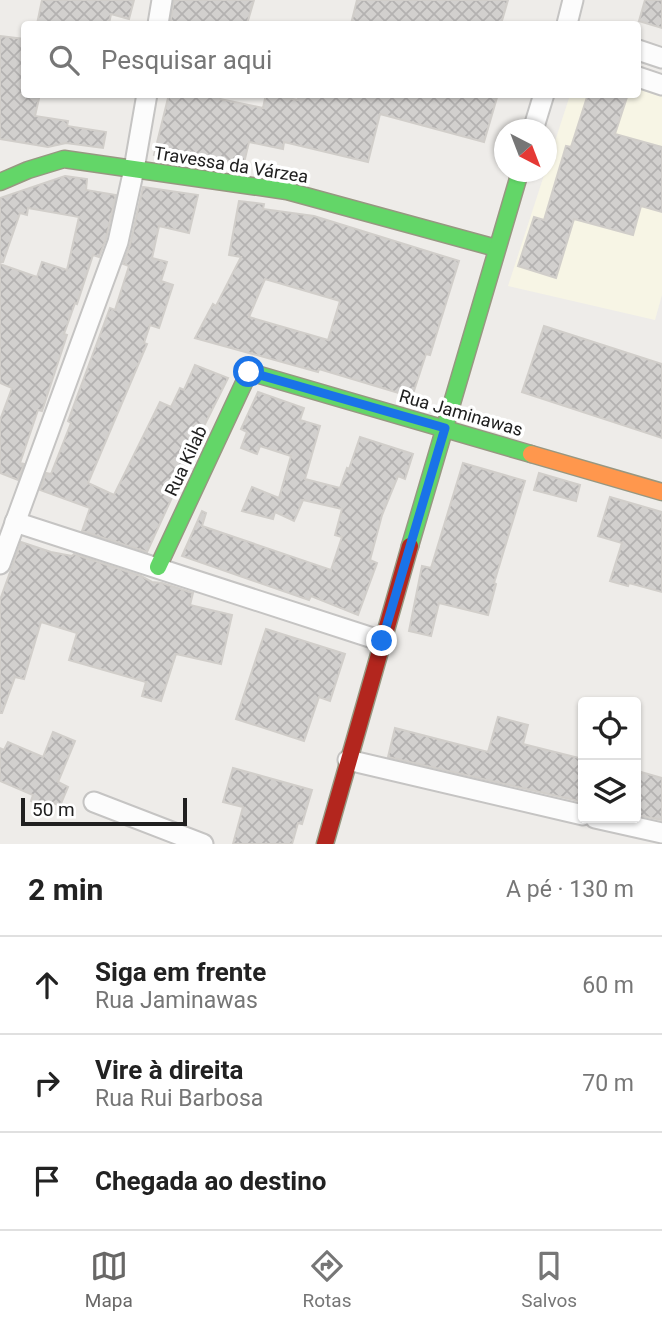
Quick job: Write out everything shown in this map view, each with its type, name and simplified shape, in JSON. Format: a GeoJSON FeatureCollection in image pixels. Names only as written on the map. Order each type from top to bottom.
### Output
{"type":"FeatureCollection","features":[{"type":"Feature","properties":{"kind":"street"},"geometry":{"type":"LineString","coordinates":[[158,21],[162,0]]}},
{"type":"Feature","properties":{"kind":"street"},"geometry":{"type":"LineString","coordinates":[[568,21],[573,0]]}},
{"type":"Feature","properties":{"kind":"street"},"geometry":{"type":"LineString","coordinates":[[641,51],[662,58]]}},
{"type":"Feature","properties":{"kind":"street"},"geometry":{"type":"LineString","coordinates":[[641,78],[662,85]]}},
{"type":"Feature","properties":{"kind":"street"},"geometry":{"type":"LineString","coordinates":[[0,564],[118,242],[145,98]]}},
{"type":"Feature","properties":{"kind":"street"},"geometry":{"type":"LineString","coordinates":[[536,119],[543,98]]}},
{"type":"Feature","properties":{"kind":"street","name":"Travessa da Várzea"},"geometry":{"type":"LineString","coordinates":[[0,181],[64,159],[287,191],[496,248]]}},
{"type":"Feature","properties":{"kind":"street"},"geometry":{"type":"LineString","coordinates":[[325,844],[517,182]]}},
{"type":"Feature","properties":{"kind":"street","name":"Rua Jaminawas"},"geometry":{"type":"LineString","coordinates":[[249,372],[662,492]]}},
{"type":"Feature","properties":{"kind":"street","name":"Rua Kilab"},"geometry":{"type":"LineString","coordinates":[[158,567],[249,372]]}},
{"type":"Feature","properties":{"kind":"street"},"geometry":{"type":"LineString","coordinates":[[15,522],[382,641]]}},
{"type":"Feature","properties":{"kind":"street"},"geometry":{"type":"LineString","coordinates":[[348,760],[578,814]]}},
{"type":"Feature","properties":{"kind":"street"},"geometry":{"type":"LineString","coordinates":[[94,803],[203,844]]}},
{"type":"Feature","properties":{"kind":"street"},"geometry":{"type":"LineString","coordinates":[[618,823],[662,833]]}},
{"type":"Feature","properties":{"kind":"shaded area"},"geometry":{"type":"Polygon","coordinates":[[[641,85],[662,92],[662,295],[655,320],[508,286],[542,182],[557,182],[557,135],[569,98],[641,98],[641,85]]]}},
{"type":"Feature","properties":{"kind":"building"},"geometry":{"type":"Polygon","coordinates":[[[42,0],[134,0],[129,19],[111,14],[110,21],[38,21],[42,0]]]}},
{"type":"Feature","properties":{"kind":"building"},"geometry":{"type":"Polygon","coordinates":[[[174,0],[254,0],[248,21],[170,21],[174,0]]]}},
{"type":"Feature","properties":{"kind":"building"},"geometry":{"type":"Polygon","coordinates":[[[357,0],[508,0],[502,21],[352,21],[357,0]]]}},
{"type":"Feature","properties":{"kind":"building"},"geometry":{"type":"Polygon","coordinates":[[[645,0],[662,0],[662,28],[639,21],[645,0]]]}},
{"type":"Feature","properties":{"kind":"building"},"geometry":{"type":"Polygon","coordinates":[[[0,36],[21,39],[21,98],[39,98],[35,116],[68,121],[67,126],[106,132],[103,148],[66,143],[48,147],[0,139],[0,36]]]}},
{"type":"Feature","properties":{"kind":"building"},"geometry":{"type":"Polygon","coordinates":[[[168,98],[220,98],[263,108],[265,98],[497,98],[484,142],[380,114],[368,162],[284,142],[283,149],[249,142],[243,167],[206,159],[205,162],[154,155],[168,98]]]}},
{"type":"Feature","properties":{"kind":"building"},"geometry":{"type":"Polygon","coordinates":[[[587,98],[627,98],[615,134],[662,147],[662,212],[641,206],[633,235],[574,219],[556,278],[518,266],[534,217],[544,220],[566,146],[571,147],[587,98]]]}},
{"type":"Feature","properties":{"kind":"building"},"geometry":{"type":"Polygon","coordinates":[[[65,176],[87,179],[86,190],[116,195],[106,239],[99,257],[93,255],[77,304],[75,303],[42,411],[38,410],[20,463],[24,464],[18,480],[0,473],[0,420],[12,388],[0,383],[0,264],[37,277],[42,262],[67,270],[79,217],[28,208],[27,215],[20,213],[3,262],[0,262],[0,198],[65,176]]]}},
{"type":"Feature","properties":{"kind":"building"},"geometry":{"type":"Polygon","coordinates":[[[143,187],[198,195],[189,233],[159,226],[152,258],[167,262],[161,281],[173,285],[159,328],[150,325],[144,343],[147,344],[88,483],[114,495],[160,402],[171,407],[180,388],[184,390],[195,365],[228,378],[184,466],[186,467],[147,552],[82,531],[90,508],[40,490],[46,473],[51,474],[71,423],[68,421],[110,308],[115,310],[129,266],[123,264],[143,187]]]}},
{"type":"Feature","properties":{"kind":"building"},"geometry":{"type":"Polygon","coordinates":[[[239,201],[264,204],[263,209],[314,216],[459,261],[430,355],[426,354],[412,397],[319,369],[318,372],[195,338],[213,304],[216,306],[241,257],[229,255],[239,201]],[[265,279],[249,317],[328,340],[340,301],[265,279]]]}},
{"type":"Feature","properties":{"kind":"building"},"geometry":{"type":"Polygon","coordinates":[[[544,326],[662,364],[662,438],[522,392],[544,326]]]}},
{"type":"Feature","properties":{"kind":"building"},"geometry":{"type":"Polygon","coordinates":[[[258,392],[304,408],[300,420],[320,426],[305,479],[340,488],[360,437],[413,454],[405,479],[398,476],[382,515],[370,560],[377,563],[358,615],[311,596],[309,600],[182,556],[202,511],[206,513],[202,526],[331,570],[342,537],[335,535],[342,509],[303,500],[294,521],[275,512],[273,519],[242,511],[252,487],[279,498],[291,456],[260,446],[257,454],[241,448],[247,432],[241,429],[258,392]]]}},
{"type":"Feature","properties":{"kind":"building"},"geometry":{"type":"Polygon","coordinates":[[[463,463],[525,481],[494,583],[496,584],[488,615],[439,603],[431,636],[409,631],[422,566],[431,568],[463,463]]]}},
{"type":"Feature","properties":{"kind":"building"},"geometry":{"type":"Polygon","coordinates":[[[539,473],[580,485],[576,501],[534,490],[539,473]]]}},
{"type":"Feature","properties":{"kind":"building"},"geometry":{"type":"Polygon","coordinates":[[[610,497],[662,512],[662,592],[610,581],[622,543],[598,536],[610,497]]]}},
{"type":"Feature","properties":{"kind":"building"},"geometry":{"type":"Polygon","coordinates":[[[21,542],[51,552],[72,556],[74,554],[152,582],[193,593],[190,605],[232,615],[221,664],[176,654],[161,701],[142,696],[146,682],[69,660],[77,633],[41,622],[24,679],[15,677],[0,713],[0,600],[21,542]]]}},
{"type":"Feature","properties":{"kind":"building"},"geometry":{"type":"Polygon","coordinates":[[[266,629],[345,654],[330,701],[319,697],[304,741],[236,719],[266,629]]]}},
{"type":"Feature","properties":{"kind":"building"},"geometry":{"type":"Polygon","coordinates":[[[498,717],[528,725],[523,744],[578,758],[578,801],[388,757],[395,728],[488,752],[498,717]]]}},
{"type":"Feature","properties":{"kind":"building"},"geometry":{"type":"Polygon","coordinates":[[[53,732],[75,741],[58,782],[68,787],[60,806],[54,803],[51,810],[31,801],[33,795],[0,781],[0,748],[4,750],[8,742],[43,757],[53,732]]]}},
{"type":"Feature","properties":{"kind":"building"},"geometry":{"type":"Polygon","coordinates":[[[233,768],[312,790],[302,824],[298,823],[292,844],[233,844],[243,807],[223,802],[233,768]]]}},
{"type":"Feature","properties":{"kind":"building"},"geometry":{"type":"Polygon","coordinates":[[[641,772],[662,778],[662,820],[641,816],[641,772]]]}},
{"type":"Feature","properties":{"kind":"traffic: fast"},"geometry":{"type":"LineString","coordinates":[[0,182],[64,159],[287,191],[496,248]]}},
{"type":"Feature","properties":{"kind":"traffic: fast"},"geometry":{"type":"LineString","coordinates":[[410,546],[517,182]]}},
{"type":"Feature","properties":{"kind":"traffic: fast"},"geometry":{"type":"LineString","coordinates":[[158,567],[249,372],[531,454]]}},
{"type":"Feature","properties":{"kind":"traffic: slow"},"geometry":{"type":"LineString","coordinates":[[531,454],[662,492]]}},
{"type":"Feature","properties":{"kind":"traffic: jam"},"geometry":{"type":"LineString","coordinates":[[325,844],[410,546]]}},
{"type":"Feature","properties":{"kind":"route"},"geometry":{"type":"LineString","coordinates":[[249,372],[445,428],[382,641]]}}]}
